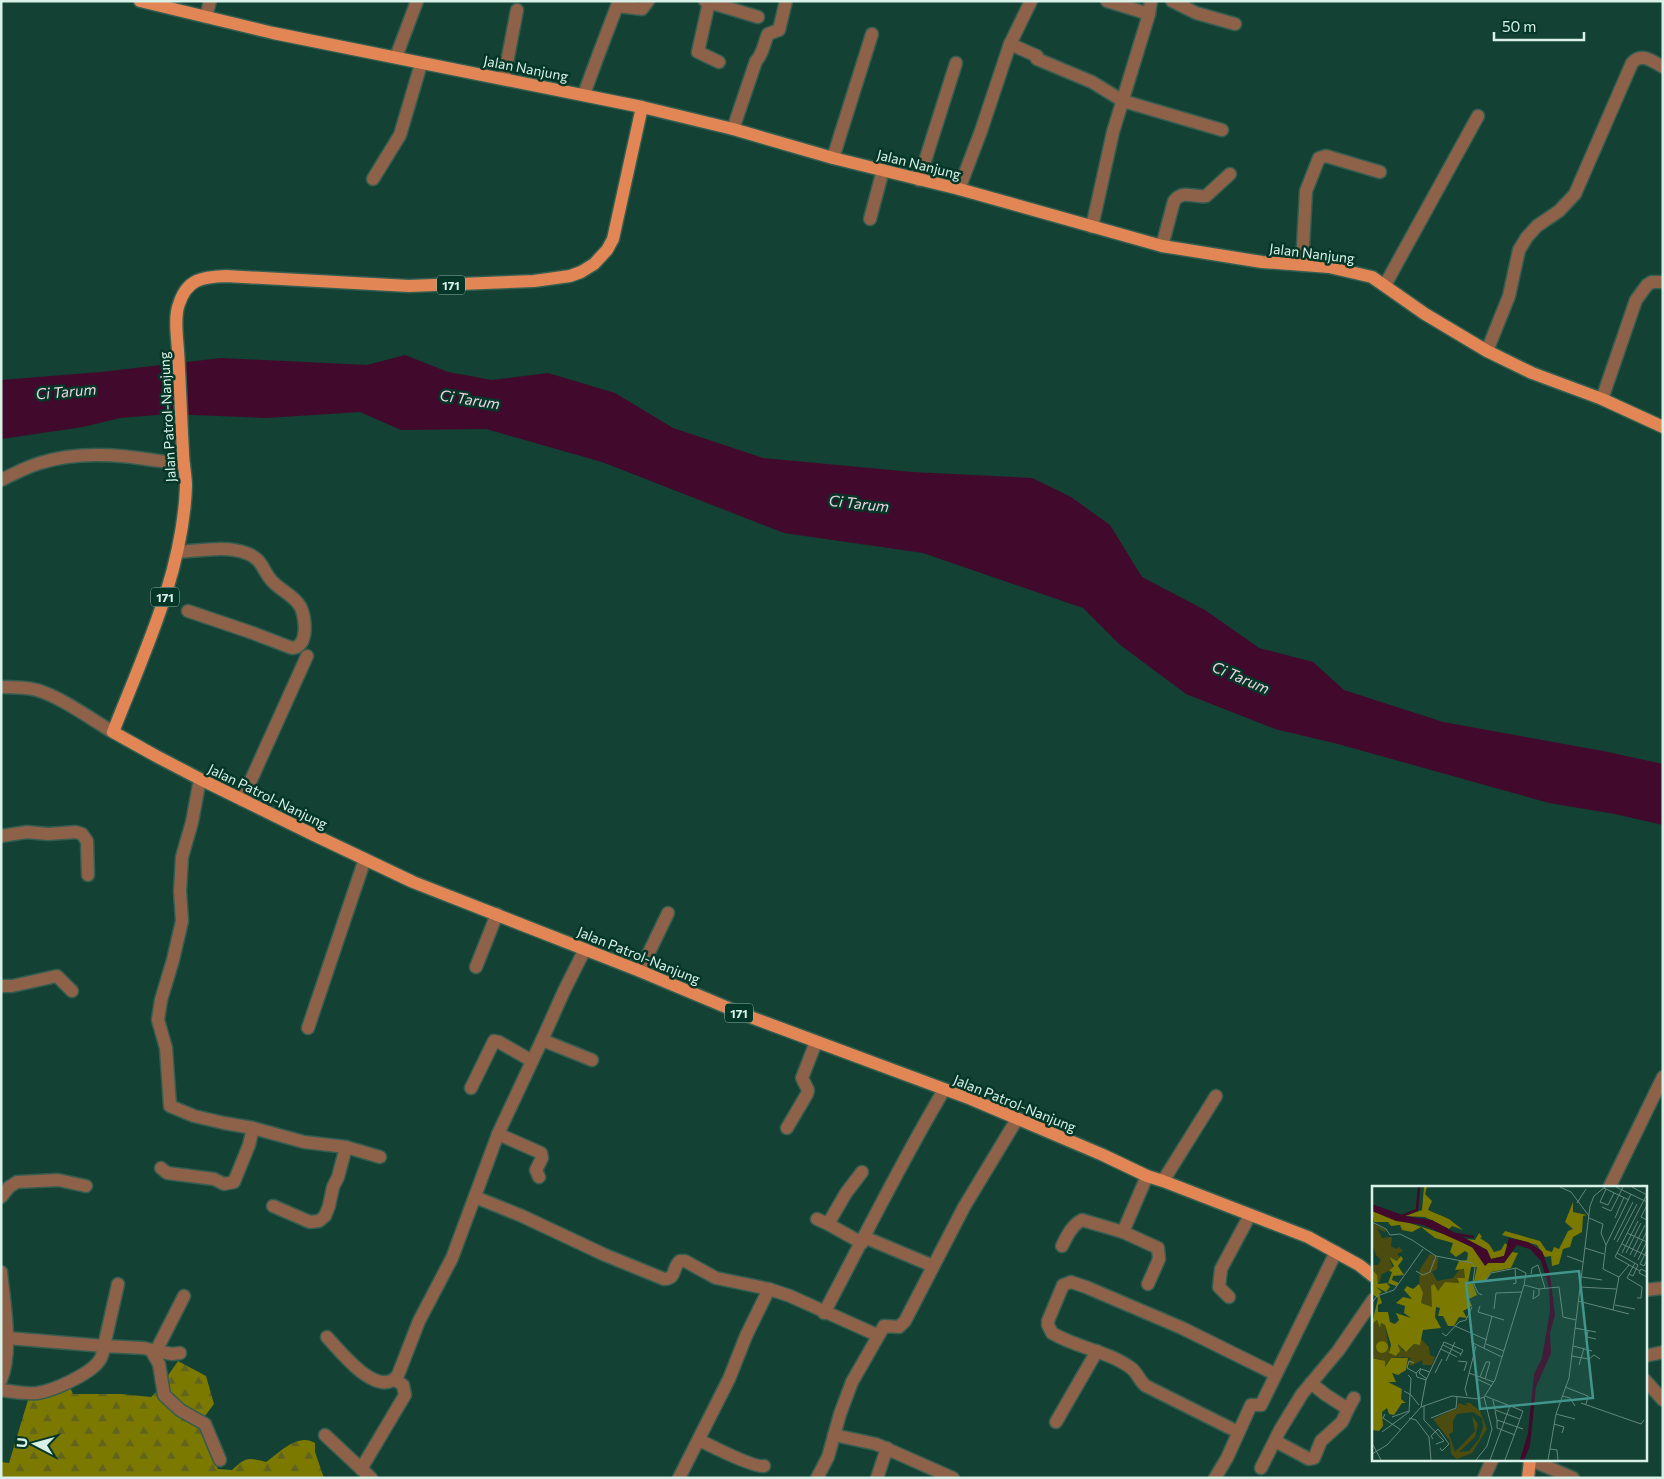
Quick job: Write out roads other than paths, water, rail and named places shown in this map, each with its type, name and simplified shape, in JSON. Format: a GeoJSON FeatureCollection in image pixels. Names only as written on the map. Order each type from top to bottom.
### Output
{"type":"FeatureCollection","features":[{"type":"Feature","properties":{"kind":"main road","name":"Jalan Nanjung"},"geometry":{"type":"LineString","coordinates":[[140,1],[273,33],[642,107],[733,129],[832,158],[959,189],[1162,246],[1262,262],[1329,267],[1372,277],[1425,314],[1487,351],[1532,372],[1602,399],[1663,427]]}},
{"type":"Feature","properties":{"kind":"main road","name":"Jalan Patrol-Nanjung"},"geometry":{"type":"LineString","coordinates":[[642,107],[614,240],[594,264],[581,272],[570,276],[534,281],[409,286],[226,276],[205,277],[195,281],[186,289],[178,306],[177,331],[186,485],[177,552],[164,602],[113,732],[200,779],[413,882],[640,970],[745,1015],[971,1099],[1147,1176],[1308,1237],[1359,1265],[1372,1275]]}},
{"type":"Feature","properties":{"kind":"main road"},"geometry":{"type":"LineString","coordinates":[[1528,1478],[1530,1462]]}},
{"type":"Feature","properties":{"kind":"street"},"geometry":{"type":"LineString","coordinates":[[206,17],[210,1]]}},
{"type":"Feature","properties":{"kind":"street"},"geometry":{"type":"LineString","coordinates":[[396,57],[417,1]]}},
{"type":"Feature","properties":{"kind":"street"},"geometry":{"type":"LineString","coordinates":[[584,94],[598,56],[611,4],[642,9],[648,1]]}},
{"type":"Feature","properties":{"kind":"street"},"geometry":{"type":"LineString","coordinates":[[733,129],[756,61],[760,57],[768,34],[780,28],[786,1]]}},
{"type":"Feature","properties":{"kind":"street"},"geometry":{"type":"LineString","coordinates":[[959,189],[981,131],[1010,44],[1031,1]]}},
{"type":"Feature","properties":{"kind":"street"},"geometry":{"type":"LineString","coordinates":[[1107,1],[1149,14]]}},
{"type":"Feature","properties":{"kind":"street"},"geometry":{"type":"LineString","coordinates":[[1092,227],[1113,132],[1149,14],[1151,1]]}},
{"type":"Feature","properties":{"kind":"street"},"geometry":{"type":"LineString","coordinates":[[1172,1],[1196,14],[1235,24]]}},
{"type":"Feature","properties":{"kind":"street"},"geometry":{"type":"LineString","coordinates":[[719,62],[698,52],[707,2],[758,18]]}},
{"type":"Feature","properties":{"kind":"street"},"geometry":{"type":"LineString","coordinates":[[504,78],[517,10]]}},
{"type":"Feature","properties":{"kind":"street"},"geometry":{"type":"LineString","coordinates":[[832,158],[872,34]]}},
{"type":"Feature","properties":{"kind":"street"},"geometry":{"type":"LineString","coordinates":[[1010,44],[1037,56],[1037,59],[1092,82],[1123,101],[1222,130]]}},
{"type":"Feature","properties":{"kind":"street"},"geometry":{"type":"LineString","coordinates":[[1487,351],[1509,296],[1519,250],[1537,226],[1559,211],[1576,194],[1632,63],[1636,58],[1642,57],[1648,58],[1663,67]]}},
{"type":"Feature","properties":{"kind":"street"},"geometry":{"type":"LineString","coordinates":[[918,180],[956,63]]}},
{"type":"Feature","properties":{"kind":"street"},"geometry":{"type":"LineString","coordinates":[[373,179],[400,135],[422,64]]}},
{"type":"Feature","properties":{"kind":"street"},"geometry":{"type":"LineString","coordinates":[[1384,285],[1478,116]]}},
{"type":"Feature","properties":{"kind":"street"},"geometry":{"type":"LineString","coordinates":[[1302,265],[1306,191],[1319,158],[1326,156],[1380,172]]}},
{"type":"Feature","properties":{"kind":"street"},"geometry":{"type":"LineString","coordinates":[[870,219],[883,170]]}},
{"type":"Feature","properties":{"kind":"street"},"geometry":{"type":"LineString","coordinates":[[1162,246],[1174,200],[1187,194],[1206,196],[1230,174]]}},
{"type":"Feature","properties":{"kind":"street"},"geometry":{"type":"LineString","coordinates":[[1602,399],[1636,300],[1647,285],[1652,282],[1663,282]]}},
{"type":"Feature","properties":{"kind":"street"},"geometry":{"type":"LineString","coordinates":[[1,480],[40,462],[86,455],[184,460]]}},
{"type":"Feature","properties":{"kind":"street"},"geometry":{"type":"LineString","coordinates":[[177,552],[232,550],[257,558],[273,582],[299,604],[303,611],[304,636],[302,642],[296,648],[292,648],[188,611]]}},
{"type":"Feature","properties":{"kind":"street"},"geometry":{"type":"LineString","coordinates":[[242,800],[307,656]]}},
{"type":"Feature","properties":{"kind":"street"},"geometry":{"type":"LineString","coordinates":[[1,687],[37,690],[64,703],[113,732]]}},
{"type":"Feature","properties":{"kind":"street"},"geometry":{"type":"LineString","coordinates":[[200,779],[192,822],[182,857],[180,891],[182,921],[161,1000],[158,1020],[166,1048],[169,1104],[172,1108],[194,1116],[253,1128],[304,1142],[346,1147],[380,1158]]}},
{"type":"Feature","properties":{"kind":"street"},"geometry":{"type":"LineString","coordinates":[[1,836],[26,832],[48,834],[76,832],[82,834],[87,842],[88,876]]}},
{"type":"Feature","properties":{"kind":"street"},"geometry":{"type":"LineString","coordinates":[[308,1028],[364,859]]}},
{"type":"Feature","properties":{"kind":"street"},"geometry":{"type":"LineString","coordinates":[[640,970],[668,913]]}},
{"type":"Feature","properties":{"kind":"street"},"geometry":{"type":"LineString","coordinates":[[476,967],[497,914]]}},
{"type":"Feature","properties":{"kind":"street"},"geometry":{"type":"LineString","coordinates":[[327,1337],[355,1368],[376,1380],[389,1383],[398,1375],[420,1321],[452,1258],[498,1134],[585,949]]}},
{"type":"Feature","properties":{"kind":"street"},"geometry":{"type":"LineString","coordinates":[[1,986],[12,986],[57,976],[72,991]]}},
{"type":"Feature","properties":{"kind":"street"},"geometry":{"type":"LineString","coordinates":[[471,1088],[494,1040],[532,1061]]}},
{"type":"Feature","properties":{"kind":"street"},"geometry":{"type":"LineString","coordinates":[[542,1040],[592,1060]]}},
{"type":"Feature","properties":{"kind":"street"},"geometry":{"type":"LineString","coordinates":[[787,1128],[807,1094],[808,1090],[802,1078],[816,1042]]}},
{"type":"Feature","properties":{"kind":"street"},"geometry":{"type":"LineString","coordinates":[[1610,1186],[1662,1079]]}},
{"type":"Feature","properties":{"kind":"street"},"geometry":{"type":"LineString","coordinates":[[824,1312],[917,1135],[944,1090]]}},
{"type":"Feature","properties":{"kind":"street"},"geometry":{"type":"LineString","coordinates":[[1163,1181],[1216,1096]]}},
{"type":"Feature","properties":{"kind":"street"},"geometry":{"type":"LineString","coordinates":[[816,1478],[828,1457],[840,1414],[852,1382],[877,1336],[884,1326],[899,1326],[902,1324],[964,1207],[1017,1120]]}},
{"type":"Feature","properties":{"kind":"street"},"geometry":{"type":"LineString","coordinates":[[161,1168],[167,1173],[214,1179],[224,1184],[230,1184],[234,1182],[245,1158],[253,1128]]}},
{"type":"Feature","properties":{"kind":"street"},"geometry":{"type":"LineString","coordinates":[[498,1134],[541,1153],[542,1158],[536,1170],[539,1177]]}},
{"type":"Feature","properties":{"kind":"street"},"geometry":{"type":"LineString","coordinates":[[273,1206],[310,1222],[318,1221],[326,1216],[346,1147]]}},
{"type":"Feature","properties":{"kind":"street"},"geometry":{"type":"LineString","coordinates":[[862,1172],[822,1222],[863,1240],[933,1266]]}},
{"type":"Feature","properties":{"kind":"street"},"geometry":{"type":"LineString","coordinates":[[1123,1232],[1147,1176]]}},
{"type":"Feature","properties":{"kind":"street"},"geometry":{"type":"LineString","coordinates":[[1,1197],[9,1187],[17,1182],[58,1180],[86,1186]]}},
{"type":"Feature","properties":{"kind":"street"},"geometry":{"type":"LineString","coordinates":[[475,1196],[522,1216],[605,1256],[664,1279],[670,1279],[673,1276],[677,1263],[680,1260],[716,1278],[769,1289],[790,1296],[877,1336]]}},
{"type":"Feature","properties":{"kind":"street"},"geometry":{"type":"LineString","coordinates":[[1229,1297],[1219,1287],[1221,1269],[1250,1215]]}},
{"type":"Feature","properties":{"kind":"street"},"geometry":{"type":"LineString","coordinates":[[1062,1246],[1076,1223],[1082,1220],[1123,1232],[1158,1248],[1159,1259],[1148,1284]]}},
{"type":"Feature","properties":{"kind":"street"},"geometry":{"type":"LineString","coordinates":[[1215,1478],[1227,1458],[1251,1405],[1260,1406],[1336,1252]]}},
{"type":"Feature","properties":{"kind":"street"},"geometry":{"type":"LineString","coordinates":[[1,1272],[7,1338],[6,1357],[1,1380]]}},
{"type":"Feature","properties":{"kind":"street"},"geometry":{"type":"LineString","coordinates":[[1238,1432],[1146,1386],[1141,1383],[1132,1369],[1097,1351],[1056,1335],[1050,1330],[1048,1321],[1062,1288],[1066,1283],[1071,1282],[1086,1287],[1182,1328],[1276,1374]]}},
{"type":"Feature","properties":{"kind":"street"},"geometry":{"type":"LineString","coordinates":[[1,1390],[19,1393],[38,1393],[62,1385],[95,1366],[100,1359],[104,1346],[118,1284]]}},
{"type":"Feature","properties":{"kind":"street"},"geometry":{"type":"LineString","coordinates":[[1646,1290],[1663,1288]]}},
{"type":"Feature","properties":{"kind":"street"},"geometry":{"type":"LineString","coordinates":[[680,1478],[729,1379],[744,1340],[769,1289]]}},
{"type":"Feature","properties":{"kind":"street"},"geometry":{"type":"LineString","coordinates":[[153,1350],[184,1296]]}},
{"type":"Feature","properties":{"kind":"street"},"geometry":{"type":"LineString","coordinates":[[1261,1468],[1294,1405],[1338,1351],[1372,1301]]}},
{"type":"Feature","properties":{"kind":"street"},"geometry":{"type":"LineString","coordinates":[[7,1338],[153,1350],[172,1354],[180,1353]]}},
{"type":"Feature","properties":{"kind":"street"},"geometry":{"type":"LineString","coordinates":[[153,1350],[159,1364],[164,1395],[180,1410],[205,1424],[220,1460]]}},
{"type":"Feature","properties":{"kind":"street"},"geometry":{"type":"LineString","coordinates":[[1056,1422],[1097,1351]]}},
{"type":"Feature","properties":{"kind":"street"},"geometry":{"type":"LineString","coordinates":[[1646,1356],[1663,1352]]}},
{"type":"Feature","properties":{"kind":"street"},"geometry":{"type":"LineString","coordinates":[[360,1469],[405,1395],[403,1385],[394,1380]]}},
{"type":"Feature","properties":{"kind":"street"},"geometry":{"type":"LineString","coordinates":[[1646,1381],[1663,1400]]}},
{"type":"Feature","properties":{"kind":"street"},"geometry":{"type":"LineString","coordinates":[[1275,1441],[1309,1458],[1314,1458],[1321,1442],[1342,1422],[1351,1404],[1326,1395],[1311,1383]]}},
{"type":"Feature","properties":{"kind":"street"},"geometry":{"type":"LineString","coordinates":[[325,1435],[371,1478]]}},
{"type":"Feature","properties":{"kind":"street"},"geometry":{"type":"LineString","coordinates":[[834,1436],[876,1444],[952,1478]]}},
{"type":"Feature","properties":{"kind":"street"},"geometry":{"type":"LineString","coordinates":[[699,1440],[751,1463],[761,1467],[764,1466]]}},
{"type":"Feature","properties":{"kind":"street"},"geometry":{"type":"LineString","coordinates":[[877,1478],[887,1448]]}},
{"type":"Feature","properties":{"kind":"street"},"geometry":{"type":"LineString","coordinates":[[1484,1478],[1491,1462]]}},
{"type":"Feature","properties":{"kind":"street"},"geometry":{"type":"LineString","coordinates":[[1535,1462],[1573,1478]]}},
{"type":"Feature","properties":{"kind":"water","name":"Ci Tarum"},"geometry":{"type":"Polygon","coordinates":[[[405,355],[448,372],[492,380],[548,373],[615,393],[673,428],[763,458],[912,472],[1032,478],[1071,497],[1110,525],[1142,577],[1205,610],[1259,648],[1313,662],[1344,690],[1443,722],[1603,751],[1663,764],[1663,825],[1615,814],[1549,803],[1338,744],[1275,729],[1186,694],[1119,644],[1083,608],[923,553],[784,533],[602,462],[486,429],[401,430],[360,412],[266,418],[168,414],[120,418],[83,427],[1,439],[1,380],[101,372],[221,358],[367,365],[405,355]]]}}]}
